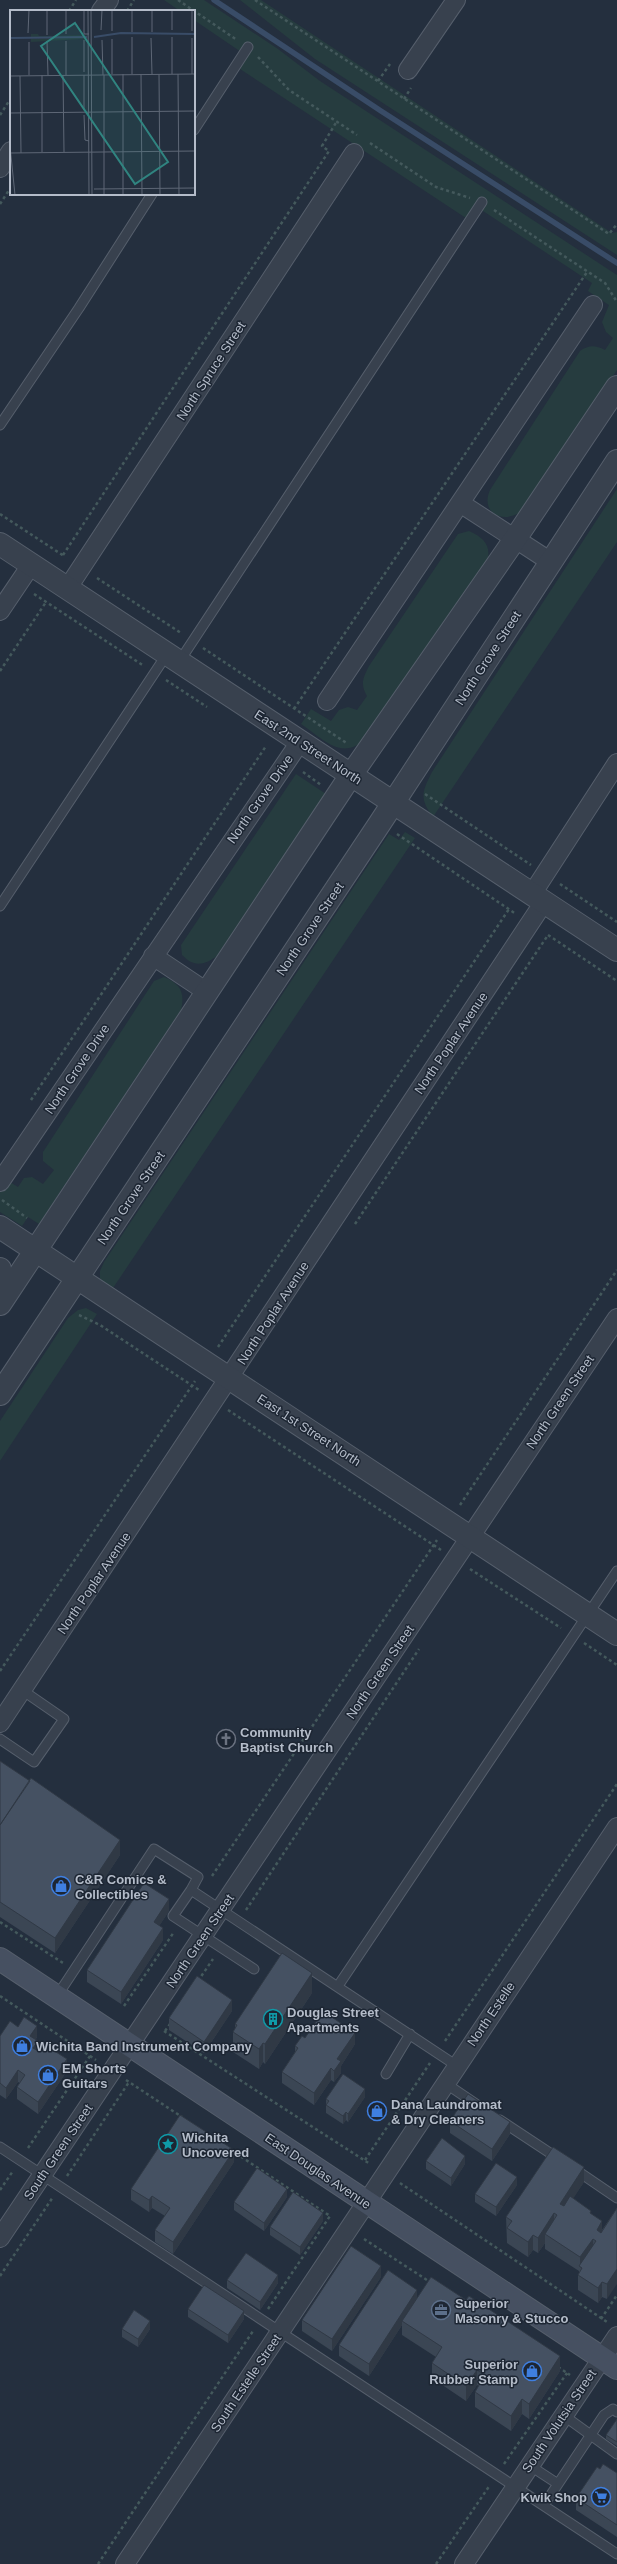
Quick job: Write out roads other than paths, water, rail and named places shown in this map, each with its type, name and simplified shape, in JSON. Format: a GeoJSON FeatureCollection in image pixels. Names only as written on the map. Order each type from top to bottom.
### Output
{"type":"FeatureCollection","features":[{"type":"Feature","properties":{"kind":"main road","name":"East Douglas Avenue"},"geometry":{"type":"LineString","coordinates":[[0,1960],[609,2363]]}},
{"type":"Feature","properties":{"kind":"street"},"geometry":{"type":"LineString","coordinates":[[102,10],[108,0]]}},
{"type":"Feature","properties":{"kind":"street"},"geometry":{"type":"LineString","coordinates":[[408,70],[456,0]]}},
{"type":"Feature","properties":{"kind":"street","name":"North Spruce Street"},"geometry":{"type":"LineString","coordinates":[[67,589],[360,147]]}},
{"type":"Feature","properties":{"kind":"street"},"geometry":{"type":"LineString","coordinates":[[0,168],[10,153]]}},
{"type":"Feature","properties":{"kind":"street"},"geometry":{"type":"LineString","coordinates":[[327,701],[593,305]]}},
{"type":"Feature","properties":{"kind":"street"},"geometry":{"type":"LineString","coordinates":[[0,1304],[351,775],[515,539],[617,387]]}},
{"type":"Feature","properties":{"kind":"street","name":"North Grove Street"},"geometry":{"type":"LineString","coordinates":[[0,1394],[394,803],[617,461]]}},
{"type":"Feature","properties":{"kind":"street"},"geometry":{"type":"LineString","coordinates":[[460,503],[551,562]]}},
{"type":"Feature","properties":{"kind":"street","name":"East 2nd Street North"},"geometry":{"type":"LineString","coordinates":[[0,544],[617,950]]}},
{"type":"Feature","properties":{"kind":"street"},"geometry":{"type":"LineString","coordinates":[[0,611],[31,565]]}},
{"type":"Feature","properties":{"kind":"street","name":"North Grove Drive"},"geometry":{"type":"LineString","coordinates":[[0,1182],[300,742]]}},
{"type":"Feature","properties":{"kind":"street","name":"North Poplar Avenue"},"geometry":{"type":"LineString","coordinates":[[0,1723],[530,923],[545,874],[617,763]]}},
{"type":"Feature","properties":{"kind":"street"},"geometry":{"type":"LineString","coordinates":[[154,956],[207,992]]}},
{"type":"Feature","properties":{"kind":"street","name":"East 1st Street North"},"geometry":{"type":"LineString","coordinates":[[0,1227],[617,1634]]}},
{"type":"Feature","properties":{"kind":"street"},"geometry":{"type":"LineString","coordinates":[[0,1269],[0,1280]]}},
{"type":"Feature","properties":{"kind":"street","name":"North Green Street"},"geometry":{"type":"LineString","coordinates":[[130,2045],[222,1909],[479,1542],[617,1318]]}},
{"type":"Feature","properties":{"kind":"street","name":"North Estelle"},"geometry":{"type":"LineString","coordinates":[[365,2202],[617,1827]]}},
{"type":"Feature","properties":{"kind":"street","name":"South Green Street"},"geometry":{"type":"LineString","coordinates":[[0,2238],[130,2045]]}},
{"type":"Feature","properties":{"kind":"street","name":"South Estelle Street"},"geometry":{"type":"LineString","coordinates":[[125,2564],[365,2202]]}},
{"type":"Feature","properties":{"kind":"street","name":"South Volutsia Street"},"geometry":{"type":"LineString","coordinates":[[464,2564],[563,2415],[609,2363],[613,2330]]}},
{"type":"Feature","properties":{"kind":"lane"},"geometry":{"type":"LineString","coordinates":[[195,128],[248,47]]}},
{"type":"Feature","properties":{"kind":"lane"},"geometry":{"type":"LineString","coordinates":[[0,425],[79,308],[151,195]]}},
{"type":"Feature","properties":{"kind":"lane"},"geometry":{"type":"LineString","coordinates":[[0,906],[173,658],[192,641],[482,202]]}},
{"type":"Feature","properties":{"kind":"lane"},"geometry":{"type":"LineString","coordinates":[[338,1986],[617,1571]]}},
{"type":"Feature","properties":{"kind":"lane"},"geometry":{"type":"LineString","coordinates":[[0,1739],[34,1762],[64,1719],[22,1690]]}},
{"type":"Feature","properties":{"kind":"lane"},"geometry":{"type":"LineString","coordinates":[[57,1997],[154,1849],[198,1877],[173,1916],[254,1969]]}},
{"type":"Feature","properties":{"kind":"lane"},"geometry":{"type":"LineString","coordinates":[[191,1890],[222,1909],[457,2066]]}},
{"type":"Feature","properties":{"kind":"lane"},"geometry":{"type":"LineString","coordinates":[[386,2074],[410,2034]]}},
{"type":"Feature","properties":{"kind":"lane"},"geometry":{"type":"LineString","coordinates":[[445,2083],[617,2198]]}},
{"type":"Feature","properties":{"kind":"lane"},"geometry":{"type":"LineString","coordinates":[[0,2146],[617,2554]]}},
{"type":"Feature","properties":{"kind":"lane"},"geometry":{"type":"LineString","coordinates":[[544,2505],[604,2415],[613,2409],[617,2412]]}},
{"type":"Feature","properties":{"kind":"lane"},"geometry":{"type":"LineString","coordinates":[[563,2415],[617,2454]]}},
{"type":"Feature","properties":{"kind":"lane"},"geometry":{"type":"LineString","coordinates":[[529,2465],[558,2484]]}},
{"type":"Feature","properties":{"kind":"waterway"},"geometry":{"type":"LineString","coordinates":[[214,0],[381,111],[617,263]]}},
{"type":"Feature","properties":{"kind":"place","name":"Community Baptist Church"},"geometry":{"type":"Point","coordinates":[226,1739]}},
{"type":"Feature","properties":{"kind":"place","name":"C&R Comics & Collectibles"},"geometry":{"type":"Point","coordinates":[61,1886]}},
{"type":"Feature","properties":{"kind":"place","name":"Douglas Street Apartments"},"geometry":{"type":"Point","coordinates":[273,2019]}},
{"type":"Feature","properties":{"kind":"place","name":"Wichita Band Instrument Company"},"geometry":{"type":"Point","coordinates":[22,2046]}},
{"type":"Feature","properties":{"kind":"place","name":"EM Shorts Guitars"},"geometry":{"type":"Point","coordinates":[48,2075]}},
{"type":"Feature","properties":{"kind":"place","name":"Dana Laundromat & Dry Cleaners"},"geometry":{"type":"Point","coordinates":[377,2111]}},
{"type":"Feature","properties":{"kind":"place","name":"Wichita Uncovered"},"geometry":{"type":"Point","coordinates":[168,2144]}},
{"type":"Feature","properties":{"kind":"place","name":"Superior Masonry & Stucco"},"geometry":{"type":"Point","coordinates":[441,2310]}},
{"type":"Feature","properties":{"kind":"place","name":"Superior Rubber Stamp"},"geometry":{"type":"Point","coordinates":[532,2371]}},
{"type":"Feature","properties":{"kind":"place","name":"Kwik Shop"},"geometry":{"type":"Point","coordinates":[601,2497]}}]}
